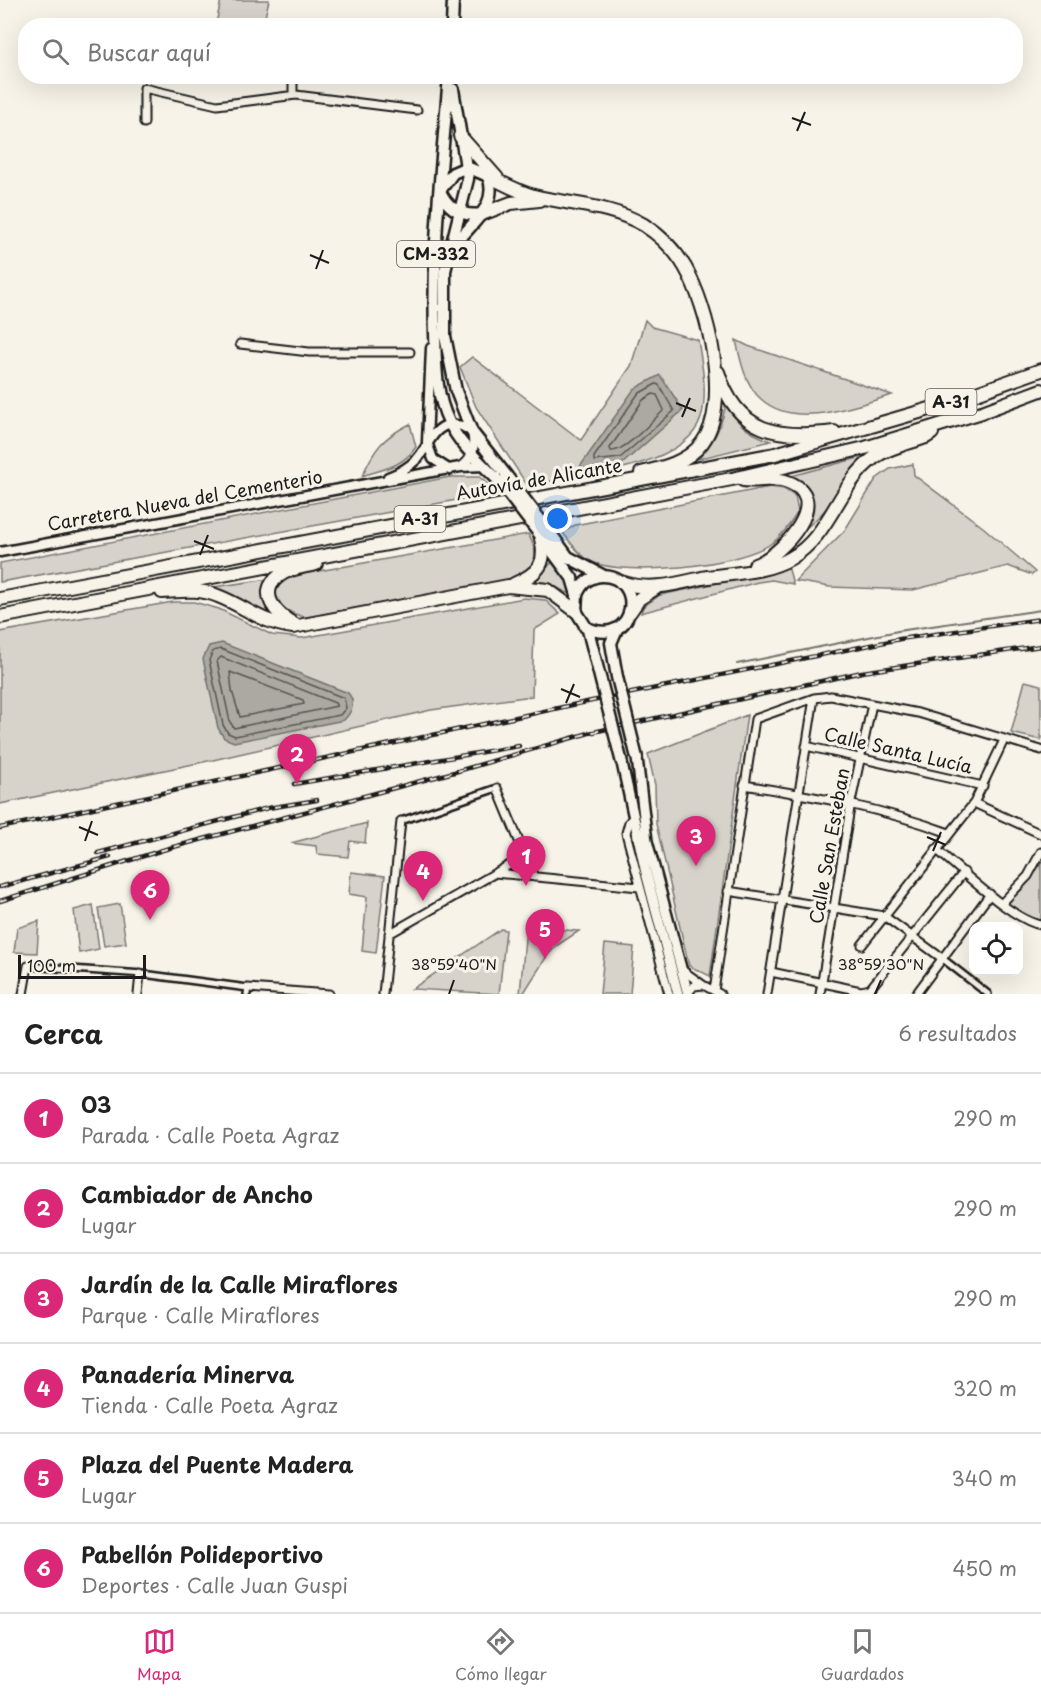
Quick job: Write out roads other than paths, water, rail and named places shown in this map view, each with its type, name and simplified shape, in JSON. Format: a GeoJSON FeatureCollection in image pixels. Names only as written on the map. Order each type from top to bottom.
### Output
{"type":"FeatureCollection","features":[{"type":"Feature","properties":{"kind":"highway"},"geometry":{"type":"LineString","coordinates":[[460,136],[502,183]]}},
{"type":"Feature","properties":{"kind":"highway"},"geometry":{"type":"LineString","coordinates":[[488,176],[533,196],[621,213],[663,239],[685,267],[697,291],[723,386],[741,414],[759,427],[789,436],[860,430]]}},
{"type":"Feature","properties":{"kind":"highway"},"geometry":{"type":"LineString","coordinates":[[482,214],[511,203],[553,200]]}},
{"type":"Feature","properties":{"kind":"highway"},"geometry":{"type":"LineString","coordinates":[[606,484],[681,460],[702,444],[716,406],[711,346]]}},
{"type":"Feature","properties":{"kind":"highway","name":"Autovía de Alicante"},"geometry":{"type":"LineString","coordinates":[[0,598],[776,454],[940,406],[1041,370]]}},
{"type":"Feature","properties":{"kind":"highway","name":"Autovía de Alicante"},"geometry":{"type":"LineString","coordinates":[[0,617],[175,582],[351,552],[732,479],[865,448],[1041,390]]}},
{"type":"Feature","properties":{"kind":"highway"},"geometry":{"type":"LineString","coordinates":[[621,582],[640,586],[663,586],[734,572],[758,570],[791,558],[813,541],[846,488],[867,464],[884,453],[926,438],[942,424]]}},
{"type":"Feature","properties":{"kind":"highway"},"geometry":{"type":"LineString","coordinates":[[732,479],[784,480],[797,487],[806,501],[802,521],[782,548],[759,563],[734,572]]}},
{"type":"Feature","properties":{"kind":"highway"},"geometry":{"type":"LineString","coordinates":[[508,586],[537,571],[543,561],[544,533]]}},
{"type":"Feature","properties":{"kind":"highway"},"geometry":{"type":"LineString","coordinates":[[298,626],[281,617],[271,605],[269,597],[274,581],[288,572],[332,561],[351,552]]}},
{"type":"Feature","properties":{"kind":"highway"},"geometry":{"type":"LineString","coordinates":[[133,592],[194,590],[217,595],[271,624],[298,626],[508,586],[548,590],[576,611]]}},
{"type":"Feature","properties":{"kind":"highway"},"geometry":{"type":"LineString","coordinates":[[630,612],[645,594],[663,586]]}},
{"type":"Feature","properties":{"kind":"main road"},"geometry":{"type":"LineString","coordinates":[[452,18],[453,0]]}},
{"type":"Feature","properties":{"kind":"main road"},"geometry":{"type":"LineString","coordinates":[[450,84],[440,191],[448,205],[461,213],[482,214]]}},
{"type":"Feature","properties":{"kind":"main road"},"geometry":{"type":"LineString","coordinates":[[452,84],[467,167],[467,192],[447,261],[443,304],[445,336],[456,391],[472,432],[501,476],[544,533],[567,569],[577,595]]}},
{"type":"Feature","properties":{"kind":"main road"},"geometry":{"type":"LineString","coordinates":[[440,191],[453,173],[467,167],[488,176],[492,194],[488,207],[461,236],[447,261]]}},
{"type":"Feature","properties":{"kind":"main road","name":"CM-332"},"geometry":{"type":"LineString","coordinates":[[440,191],[434,317],[437,387],[450,424]]}},
{"type":"Feature","properties":{"kind":"main road"},"geometry":{"type":"LineString","coordinates":[[450,424],[472,455],[484,466],[501,476]]}},
{"type":"Feature","properties":{"kind":"main road"},"geometry":{"type":"LineString","coordinates":[[544,533],[578,565],[621,582],[629,595],[630,612],[624,623],[617,629],[611,643],[637,758],[647,841],[681,969],[684,994]]}},
{"type":"Feature","properties":{"kind":"main road"},"geometry":{"type":"LineString","coordinates":[[605,576],[591,578],[582,585],[577,595],[576,611],[585,627],[602,681],[633,820],[684,994]]}},
{"type":"Feature","properties":{"kind":"main road"},"geometry":{"type":"LineString","coordinates":[[585,627],[601,632],[617,629]]}},
{"type":"Feature","properties":{"kind":"street"},"geometry":{"type":"LineString","coordinates":[[293,84],[293,95]]}},
{"type":"Feature","properties":{"kind":"street"},"geometry":{"type":"LineString","coordinates":[[144,123],[144,88],[217,105],[293,95],[417,110]]}},
{"type":"Feature","properties":{"kind":"street"},"geometry":{"type":"LineString","coordinates":[[434,317],[427,442],[433,459],[450,470],[460,467],[484,466]]}},
{"type":"Feature","properties":{"kind":"street"},"geometry":{"type":"LineString","coordinates":[[240,344],[309,352],[410,352]]}},
{"type":"Feature","properties":{"kind":"street"},"geometry":{"type":"LineString","coordinates":[[427,442],[438,429],[450,424],[462,426],[472,432],[475,445],[472,455],[460,467]]}},
{"type":"Feature","properties":{"kind":"street","name":"Carretera Nueva del Cementerio"},"geometry":{"type":"LineString","coordinates":[[376,482],[409,466],[427,442]]}},
{"type":"Feature","properties":{"kind":"street","name":"Carretera Nueva del Cementerio"},"geometry":{"type":"LineString","coordinates":[[0,552],[450,470]]}},
{"type":"Feature","properties":{"kind":"street"},"geometry":{"type":"LineString","coordinates":[[681,969],[717,993],[728,891],[755,719],[814,698],[831,696],[918,713],[1041,750]]}},
{"type":"Feature","properties":{"kind":"street"},"geometry":{"type":"LineString","coordinates":[[767,994],[814,698]]}},
{"type":"Feature","properties":{"kind":"street","name":"Calle San Esteban"},"geometry":{"type":"LineString","coordinates":[[820,994],[851,802],[872,704]]}},
{"type":"Feature","properties":{"kind":"street"},"geometry":{"type":"LineString","coordinates":[[862,945],[974,803],[1004,740]]}},
{"type":"Feature","properties":{"kind":"street","name":"Calle Santa Lucía"},"geometry":{"type":"LineString","coordinates":[[806,746],[983,786]]}},
{"type":"Feature","properties":{"kind":"street"},"geometry":{"type":"LineString","coordinates":[[744,785],[851,802],[902,816],[949,833]]}},
{"type":"Feature","properties":{"kind":"street"},"geometry":{"type":"LineString","coordinates":[[383,994],[402,821],[497,788],[534,877]]}},
{"type":"Feature","properties":{"kind":"street"},"geometry":{"type":"LineString","coordinates":[[974,803],[1041,834]]}},
{"type":"Feature","properties":{"kind":"street"},"geometry":{"type":"LineString","coordinates":[[633,820],[629,822],[626,833],[669,994]]}},
{"type":"Feature","properties":{"kind":"street"},"geometry":{"type":"LineString","coordinates":[[936,849],[1002,903],[1032,923],[1041,925]]}},
{"type":"Feature","properties":{"kind":"street"},"geometry":{"type":"LineString","coordinates":[[1002,903],[1028,876],[1041,852]]}},
{"type":"Feature","properties":{"kind":"street"},"geometry":{"type":"LineString","coordinates":[[389,934],[525,856]]}},
{"type":"Feature","properties":{"kind":"street"},"geometry":{"type":"LineString","coordinates":[[771,972],[861,991],[873,987],[964,872]]}},
{"type":"Feature","properties":{"kind":"street"},"geometry":{"type":"LineString","coordinates":[[495,873],[639,887]]}},
{"type":"Feature","properties":{"kind":"street"},"geometry":{"type":"LineString","coordinates":[[728,891],[884,916],[988,994]]}},
{"type":"Feature","properties":{"kind":"street"},"geometry":{"type":"LineString","coordinates":[[916,994],[990,894]]}},
{"type":"Feature","properties":{"kind":"street"},"geometry":{"type":"LineString","coordinates":[[23,994],[28,966],[140,974],[247,991],[329,994]]}},
{"type":"Feature","properties":{"kind":"street"},"geometry":{"type":"LineString","coordinates":[[138,994],[140,974]]}},
{"type":"Feature","properties":{"kind":"street"},"geometry":{"type":"LineString","coordinates":[[684,994],[692,987],[703,985]]}},
{"type":"Feature","properties":{"kind":"water"},"geometry":{"type":"Polygon","coordinates":[[[660,375],[683,410],[622,464],[577,471],[634,389],[660,375]]]}},
{"type":"Feature","properties":{"kind":"water"},"geometry":{"type":"Polygon","coordinates":[[[222,643],[348,693],[352,700],[349,714],[344,720],[234,742],[224,738],[218,728],[203,659],[209,646],[222,643]]]}},
{"type":"Feature","properties":{"kind":"waterway"},"geometry":{"type":"LineString","coordinates":[[737,664],[898,631],[1041,610]]}},
{"type":"Feature","properties":{"kind":"railway"},"geometry":{"type":"LineString","coordinates":[[0,828],[577,704],[900,639],[1041,619]]}},
{"type":"Feature","properties":{"kind":"railway"},"geometry":{"type":"LineString","coordinates":[[0,901],[166,849],[458,771],[589,733],[862,672],[1041,646]]}},
{"type":"Feature","properties":{"kind":"railway"},"geometry":{"type":"LineString","coordinates":[[294,784],[519,746]]}},
{"type":"Feature","properties":{"kind":"railway"},"geometry":{"type":"LineString","coordinates":[[98,853],[268,808],[317,800]]}},
{"type":"Feature","properties":{"kind":"railway"},"geometry":{"type":"LineString","coordinates":[[0,887],[110,857]]}},
{"type":"Feature","properties":{"kind":"place","name":"Cambiador de Ancho"},"geometry":{"type":"Point","coordinates":[297,784]}},
{"type":"Feature","properties":{"kind":"place","name":"Jardín de la Calle Miraflores"},"geometry":{"type":"Point","coordinates":[696,866]}},
{"type":"Feature","properties":{"kind":"place","name":"03"},"geometry":{"type":"Point","coordinates":[526,886]}},
{"type":"Feature","properties":{"kind":"place","name":"Panadería Minerva"},"geometry":{"type":"Point","coordinates":[423,901]}},
{"type":"Feature","properties":{"kind":"place","name":"Pabellón Polideportivo"},"geometry":{"type":"Point","coordinates":[150,920]}},
{"type":"Feature","properties":{"kind":"place","name":"Plaza del Puente Madera"},"geometry":{"type":"Point","coordinates":[545,959]}}]}
